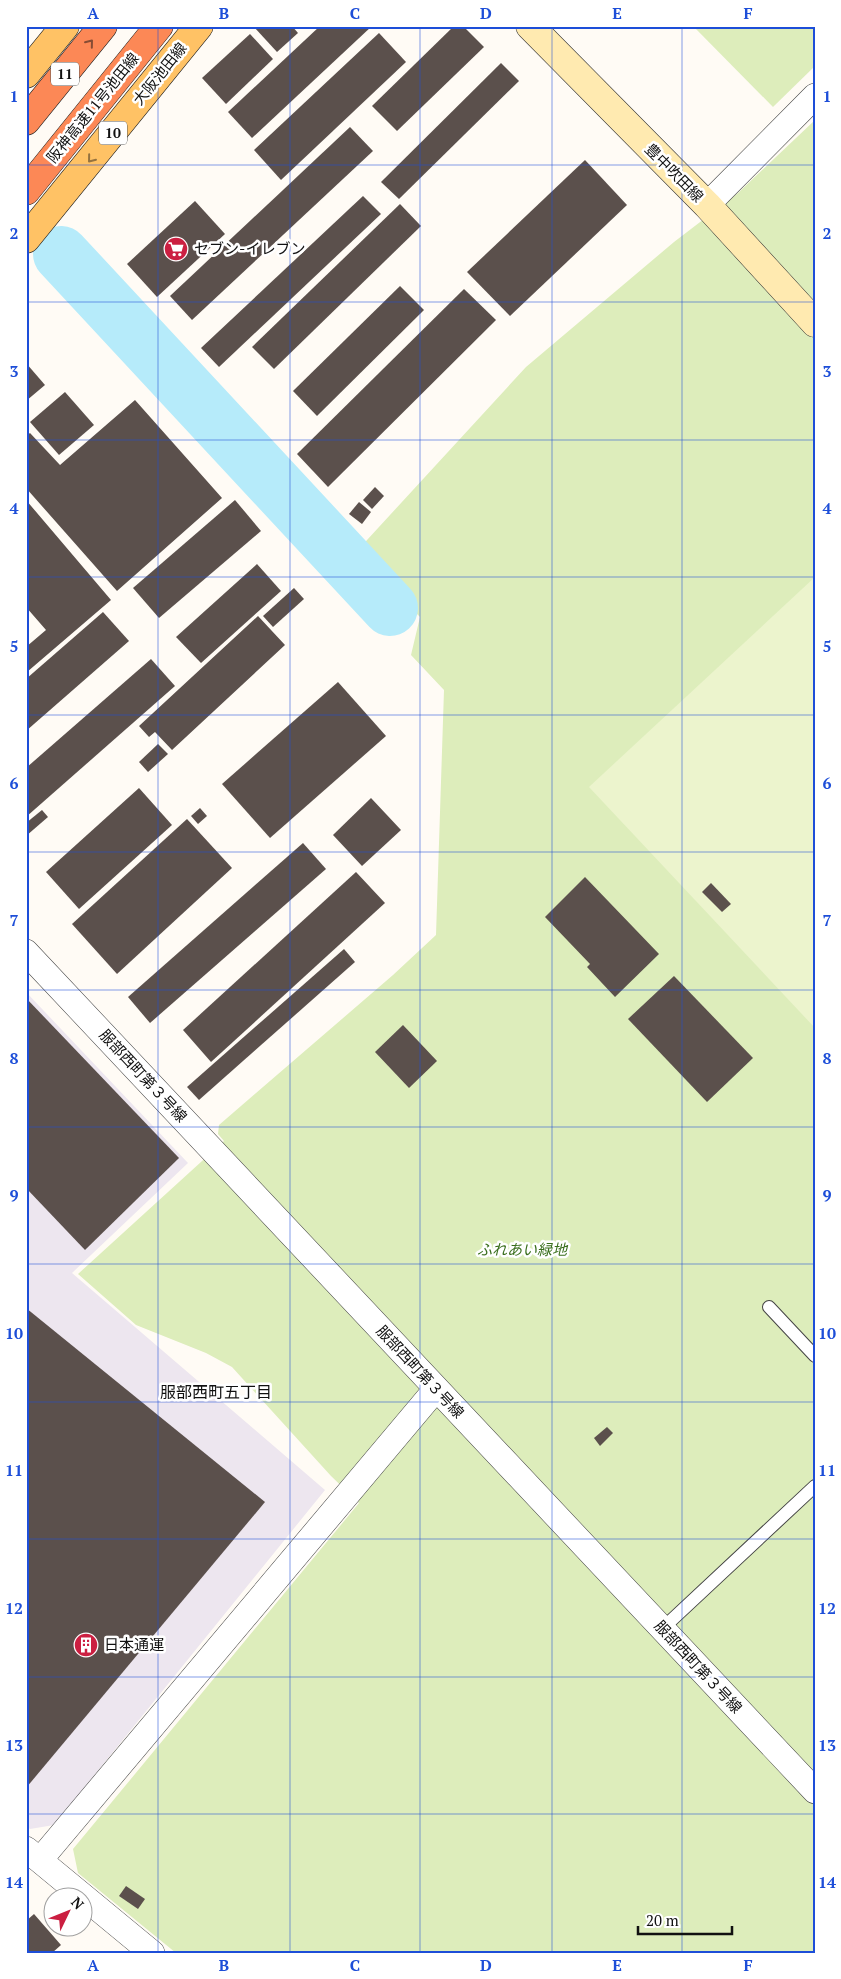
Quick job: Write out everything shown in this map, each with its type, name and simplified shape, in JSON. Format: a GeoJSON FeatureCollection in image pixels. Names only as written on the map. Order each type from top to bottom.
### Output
{"type":"FeatureCollection","features":[{"type":"Feature","properties":{"kind":"highway","name":"11"},"geometry":{"type":"LineString","coordinates":[[26,121],[103,26]]}},
{"type":"Feature","properties":{"kind":"highway","name":"阪神高速11号池田線"},"geometry":{"type":"LineString","coordinates":[[26,191],[159,26]]}},
{"type":"Feature","properties":{"kind":"main road"},"geometry":{"type":"LineString","coordinates":[[26,74],[65,26]]}},
{"type":"Feature","properties":{"kind":"main road","name":"大阪池田線"},"geometry":{"type":"LineString","coordinates":[[26,239],[199,26]]}},
{"type":"Feature","properties":{"kind":"main road","name":"豊中吹田線"},"geometry":{"type":"LineString","coordinates":[[530,26],[707,206],[815,323]]}},
{"type":"Feature","properties":{"kind":"street"},"geometry":{"type":"LineString","coordinates":[[707,206],[815,96]]}},
{"type":"Feature","properties":{"kind":"street","name":"服部西町第３号線"},"geometry":{"type":"LineString","coordinates":[[26,952],[815,1791]]}},
{"type":"Feature","properties":{"kind":"street"},"geometry":{"type":"LineString","coordinates":[[152,1953],[33,1854],[436,1389]]}},
{"type":"Feature","properties":{"kind":"lane"},"geometry":{"type":"LineString","coordinates":[[769,1307],[815,1356]]}},
{"type":"Feature","properties":{"kind":"lane"},"geometry":{"type":"LineString","coordinates":[[662,1629],[815,1486]]}},
{"type":"Feature","properties":{"kind":"shaded area"},"geometry":{"type":"Polygon","coordinates":[[[26,992],[188,1163],[72,1273],[325,1490],[54,1825],[30,1829],[26,1826],[26,992]]]}},
{"type":"Feature","properties":{"kind":"green space"},"geometry":{"type":"Polygon","coordinates":[[[693,26],[815,26],[815,66],[773,107],[693,26]]]}},
{"type":"Feature","properties":{"kind":"green space","name":"ふれあい緑地"},"geometry":{"type":"Polygon","coordinates":[[[815,120],[815,1953],[176,1953],[78,1873],[73,1849],[359,1503],[331,1476],[232,1367],[206,1353],[136,1325],[78,1274],[224,1141],[218,1134],[219,1125],[393,975],[436,935],[444,690],[411,655],[420,617],[356,552],[526,367],[674,242],[738,193],[815,120]]]}},
{"type":"Feature","properties":{"kind":"green space"},"geometry":{"type":"Polygon","coordinates":[[[815,577],[815,1028],[589,787],[815,577]]]}},
{"type":"Feature","properties":{"kind":"building"},"geometry":{"type":"Polygon","coordinates":[[[253,26],[292,26],[298,33],[277,52],[253,26]]]}},
{"type":"Feature","properties":{"kind":"building"},"geometry":{"type":"Polygon","coordinates":[[[320,26],[372,26],[252,138],[228,112],[320,26]]]}},
{"type":"Feature","properties":{"kind":"building"},"geometry":{"type":"Polygon","coordinates":[[[454,26],[463,26],[484,47],[397,131],[372,106],[454,26]]]}},
{"type":"Feature","properties":{"kind":"building"},"geometry":{"type":"Polygon","coordinates":[[[379,33],[406,62],[281,180],[254,150],[379,33]]]}},
{"type":"Feature","properties":{"kind":"building"},"geometry":{"type":"Polygon","coordinates":[[[250,34],[273,59],[226,104],[202,78],[250,34]]]}},
{"type":"Feature","properties":{"kind":"building"},"geometry":{"type":"Polygon","coordinates":[[[501,63],[519,81],[399,199],[381,182],[501,63]]]}},
{"type":"Feature","properties":{"kind":"building"},"geometry":{"type":"Polygon","coordinates":[[[350,127],[373,151],[192,320],[170,296],[350,127]]]}},
{"type":"Feature","properties":{"kind":"building"},"geometry":{"type":"Polygon","coordinates":[[[585,160],[627,205],[510,316],[467,272],[585,160]]]}},
{"type":"Feature","properties":{"kind":"building"},"geometry":{"type":"Polygon","coordinates":[[[363,196],[381,214],[219,367],[201,348],[363,196]]]}},
{"type":"Feature","properties":{"kind":"building","name":"セブン-イレブン"},"geometry":{"type":"Polygon","coordinates":[[[195,201],[225,234],[157,297],[127,264],[195,201]]]}},
{"type":"Feature","properties":{"kind":"building"},"geometry":{"type":"Polygon","coordinates":[[[400,204],[421,226],[274,369],[252,347],[400,204]]]}},
{"type":"Feature","properties":{"kind":"building"},"geometry":{"type":"Polygon","coordinates":[[[400,286],[424,310],[317,416],[293,391],[400,286]]]}},
{"type":"Feature","properties":{"kind":"building"},"geometry":{"type":"Polygon","coordinates":[[[464,289],[496,320],[328,487],[297,454],[464,289]]]}},
{"type":"Feature","properties":{"kind":"building"},"geometry":{"type":"Polygon","coordinates":[[[26,363],[45,385],[26,401],[26,363]]]}},
{"type":"Feature","properties":{"kind":"building"},"geometry":{"type":"Polygon","coordinates":[[[65,392],[94,425],[59,455],[30,422],[65,392]]]}},
{"type":"Feature","properties":{"kind":"building"},"geometry":{"type":"Polygon","coordinates":[[[135,400],[222,498],[117,591],[26,488],[26,436],[30,433],[60,465],[135,400]]]}},
{"type":"Feature","properties":{"kind":"building"},"geometry":{"type":"Polygon","coordinates":[[[375,487],[384,496],[372,509],[363,500],[375,487]]]}},
{"type":"Feature","properties":{"kind":"building"},"geometry":{"type":"Polygon","coordinates":[[[26,500],[111,600],[27,672],[26,647],[46,630],[26,607],[26,500]]]}},
{"type":"Feature","properties":{"kind":"building"},"geometry":{"type":"Polygon","coordinates":[[[235,500],[261,531],[159,618],[133,588],[235,500]]]}},
{"type":"Feature","properties":{"kind":"building"},"geometry":{"type":"Polygon","coordinates":[[[359,502],[371,512],[362,524],[349,514],[359,502]]]}},
{"type":"Feature","properties":{"kind":"building"},"geometry":{"type":"Polygon","coordinates":[[[257,564],[281,591],[201,663],[176,637],[257,564]]]}},
{"type":"Feature","properties":{"kind":"building"},"geometry":{"type":"Polygon","coordinates":[[[294,588],[304,599],[273,627],[263,616],[294,588]]]}},
{"type":"Feature","properties":{"kind":"building"},"geometry":{"type":"Polygon","coordinates":[[[103,612],[129,641],[26,731],[26,679],[103,612]]]}},
{"type":"Feature","properties":{"kind":"building"},"geometry":{"type":"Polygon","coordinates":[[[258,616],[285,645],[172,750],[155,732],[149,737],[139,726],[258,616]]]}},
{"type":"Feature","properties":{"kind":"building"},"geometry":{"type":"Polygon","coordinates":[[[151,659],[175,686],[26,817],[26,768],[151,659]]]}},
{"type":"Feature","properties":{"kind":"building"},"geometry":{"type":"Polygon","coordinates":[[[338,682],[386,736],[270,838],[222,784],[338,682]]]}},
{"type":"Feature","properties":{"kind":"building"},"geometry":{"type":"Polygon","coordinates":[[[158,744],[168,754],[148,772],[139,762],[158,744]]]}},
{"type":"Feature","properties":{"kind":"building"},"geometry":{"type":"Polygon","coordinates":[[[139,788],[172,825],[79,909],[46,872],[139,788]]]}},
{"type":"Feature","properties":{"kind":"building"},"geometry":{"type":"Polygon","coordinates":[[[371,798],[401,830],[362,866],[333,835],[371,798]]]}},
{"type":"Feature","properties":{"kind":"building"},"geometry":{"type":"Polygon","coordinates":[[[200,808],[207,816],[198,824],[191,816],[200,808]]]}},
{"type":"Feature","properties":{"kind":"building"},"geometry":{"type":"Polygon","coordinates":[[[42,810],[48,817],[26,836],[26,823],[42,810]]]}},
{"type":"Feature","properties":{"kind":"building"},"geometry":{"type":"Polygon","coordinates":[[[187,819],[232,868],[117,974],[72,924],[187,819]]]}},
{"type":"Feature","properties":{"kind":"building"},"geometry":{"type":"Polygon","coordinates":[[[303,843],[326,869],[150,1023],[128,997],[303,843]]]}},
{"type":"Feature","properties":{"kind":"building"},"geometry":{"type":"Polygon","coordinates":[[[356,872],[385,903],[211,1062],[183,1030],[356,872]]]}},
{"type":"Feature","properties":{"kind":"building"},"geometry":{"type":"Polygon","coordinates":[[[585,877],[659,954],[615,997],[587,967],[590,964],[545,917],[585,877]]]}},
{"type":"Feature","properties":{"kind":"building"},"geometry":{"type":"Polygon","coordinates":[[[711,883],[731,904],[722,912],[702,892],[711,883]]]}},
{"type":"Feature","properties":{"kind":"building"},"geometry":{"type":"Polygon","coordinates":[[[344,949],[355,962],[199,1100],[187,1087],[344,949]]]}},
{"type":"Feature","properties":{"kind":"building"},"geometry":{"type":"Polygon","coordinates":[[[674,976],[753,1058],[707,1102],[628,1019],[674,976]]]}},
{"type":"Feature","properties":{"kind":"building"},"geometry":{"type":"Polygon","coordinates":[[[26,998],[179,1158],[85,1250],[26,1188],[26,998]]]}},
{"type":"Feature","properties":{"kind":"building"},"geometry":{"type":"Polygon","coordinates":[[[403,1025],[437,1061],[409,1088],[375,1052],[403,1025]]]}},
{"type":"Feature","properties":{"kind":"building","name":"日本通運"},"geometry":{"type":"Polygon","coordinates":[[[26,1308],[265,1502],[26,1788],[26,1308]]]}},
{"type":"Feature","properties":{"kind":"building"},"geometry":{"type":"Polygon","coordinates":[[[607,1427],[613,1433],[600,1446],[594,1438],[607,1427]]]}},
{"type":"Feature","properties":{"kind":"building"},"geometry":{"type":"Polygon","coordinates":[[[126,1886],[145,1899],[138,1909],[119,1896],[126,1886]]]}},
{"type":"Feature","properties":{"kind":"building"},"geometry":{"type":"Polygon","coordinates":[[[34,1914],[42,1923],[42,1936],[53,1936],[61,1945],[52,1953],[26,1953],[26,1921],[34,1914]]]}},
{"type":"Feature","properties":{"kind":"waterway"},"geometry":{"type":"LineString","coordinates":[[61,254],[390,608]]}},
{"type":"Feature","properties":{"kind":"place","name":"セブン-イレブン"},"geometry":{"type":"Point","coordinates":[176,249]}},
{"type":"Feature","properties":{"kind":"place","name":"日本通運"},"geometry":{"type":"Point","coordinates":[86,1645]}},
{"type":"Feature","properties":{"kind":"district","name":"服部西町五丁目"},"geometry":{"type":"Point","coordinates":[216,1392]}}]}
